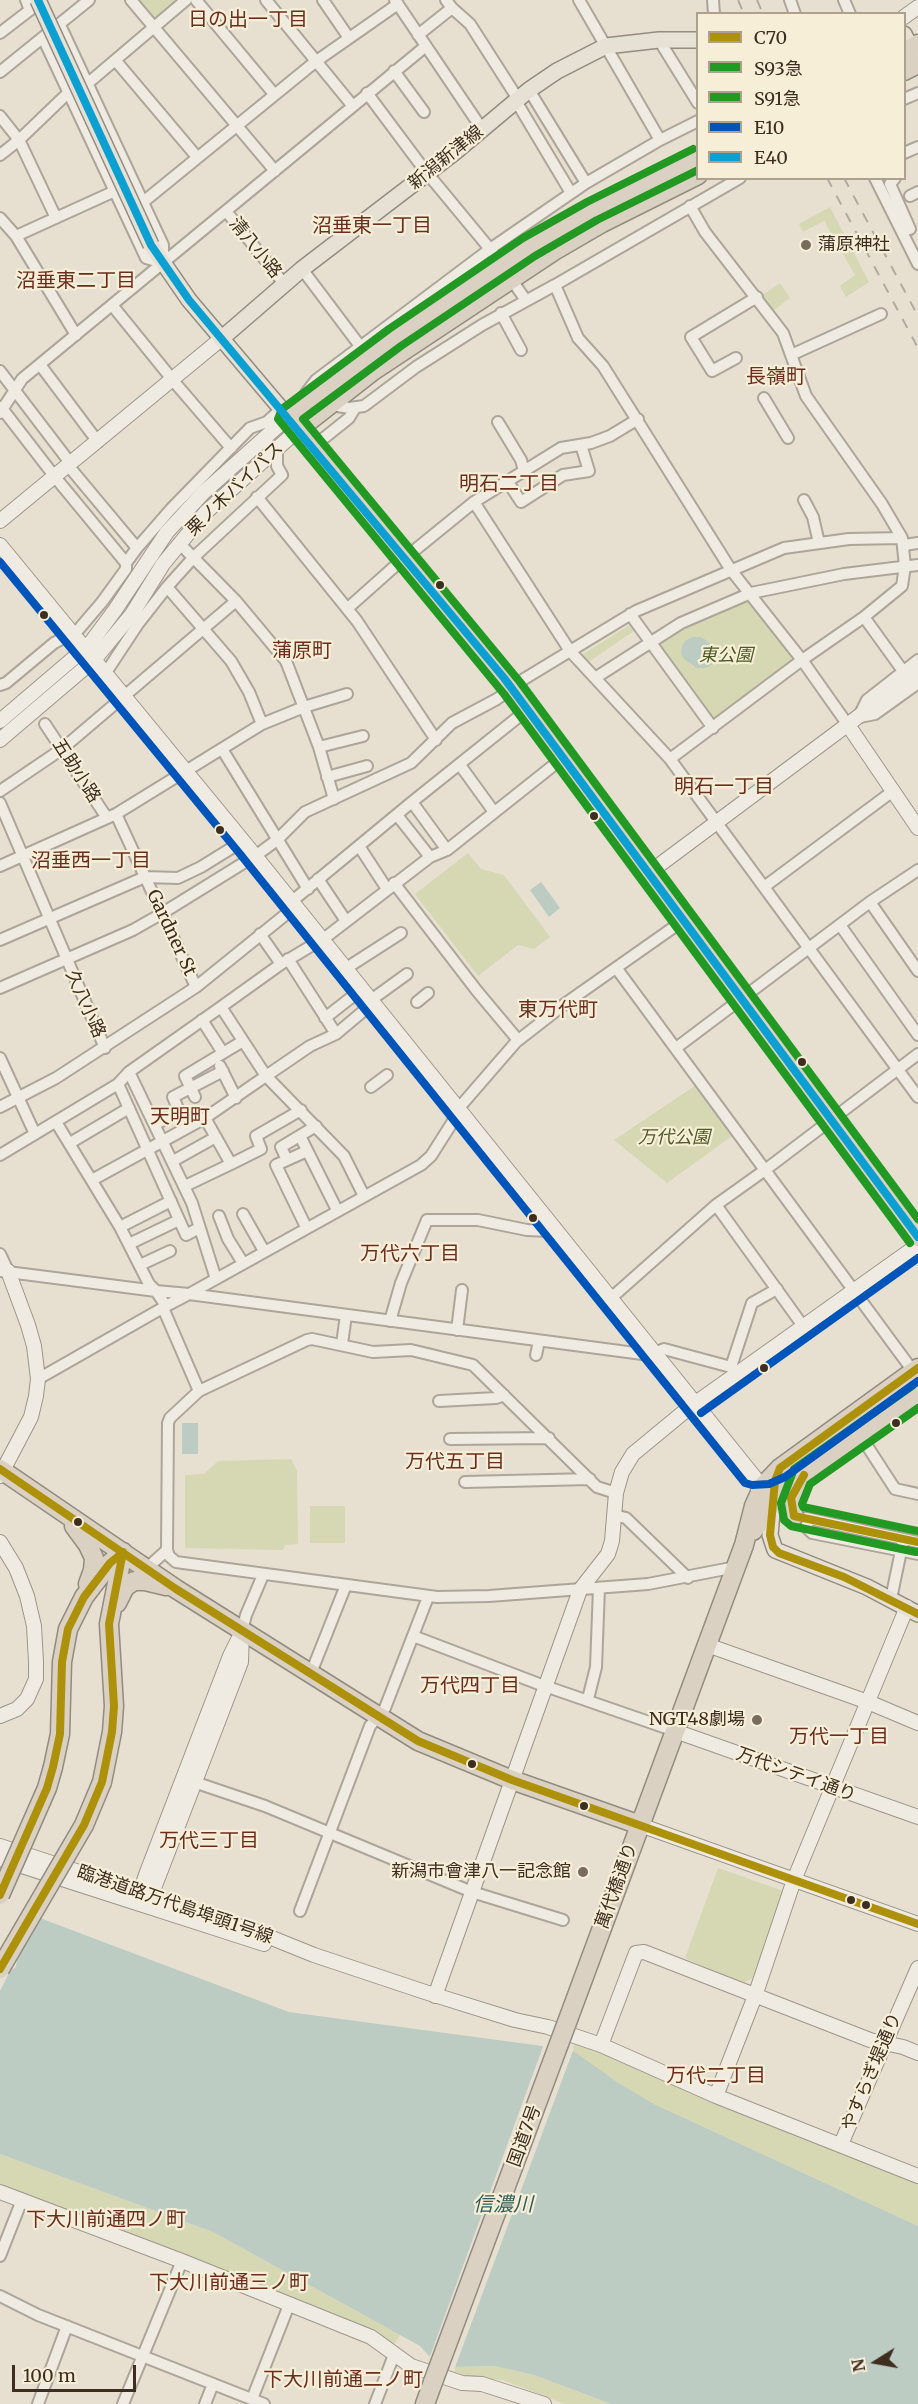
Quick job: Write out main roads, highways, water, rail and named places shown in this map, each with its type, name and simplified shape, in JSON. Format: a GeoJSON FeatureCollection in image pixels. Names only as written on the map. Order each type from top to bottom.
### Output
{"type":"FeatureCollection","features":[{"type":"Feature","properties":{"kind":"highway"},"geometry":{"type":"LineString","coordinates":[[906,65],[912,50]]}},
{"type":"Feature","properties":{"kind":"highway","name":"栗ノ木バイパス"},"geometry":{"type":"LineString","coordinates":[[290,419],[331,405],[506,272],[592,211],[696,159]]}},
{"type":"Feature","properties":{"kind":"highway","name":"栗ノ木バイパス"},"geometry":{"type":"LineString","coordinates":[[290,419],[306,403],[395,337],[506,272],[696,176]]}},
{"type":"Feature","properties":{"kind":"highway"},"geometry":{"type":"LineString","coordinates":[[290,419],[512,688],[918,1237]]}},
{"type":"Feature","properties":{"kind":"highway"},"geometry":{"type":"LineString","coordinates":[[760,1494],[770,1476],[780,1468],[915,1370]]}},
{"type":"Feature","properties":{"kind":"highway"},"geometry":{"type":"LineString","coordinates":[[760,1494],[784,1490],[918,1395]]}},
{"type":"Feature","properties":{"kind":"highway"},"geometry":{"type":"LineString","coordinates":[[1,1472],[176,1589],[417,1741],[512,1780],[640,1825]]}},
{"type":"Feature","properties":{"kind":"highway"},"geometry":{"type":"LineString","coordinates":[[801,1477],[790,1503],[803,1518]]}},
{"type":"Feature","properties":{"kind":"highway","name":"萬代橋通り"},"geometry":{"type":"LineString","coordinates":[[744,1545],[763,1528],[760,1494]]}},
{"type":"Feature","properties":{"kind":"highway","name":"萬代橋通り"},"geometry":{"type":"LineString","coordinates":[[566,2025],[736,1567],[760,1494]]}},
{"type":"Feature","properties":{"kind":"highway"},"geometry":{"type":"LineString","coordinates":[[0,1895],[47,1788],[60,1734],[62,1662],[68,1629],[93,1570],[94,1558],[88,1545],[62,1511]]}},
{"type":"Feature","properties":{"kind":"highway"},"geometry":{"type":"LineString","coordinates":[[75,1613],[99,1576],[123,1552]]}},
{"type":"Feature","properties":{"kind":"highway"},"geometry":{"type":"LineString","coordinates":[[0,1969],[84,1825],[102,1782],[112,1732],[114,1706],[109,1624],[123,1552]]}},
{"type":"Feature","properties":{"kind":"highway"},"geometry":{"type":"LineString","coordinates":[[109,1624],[116,1613],[118,1599],[129,1583],[145,1581],[176,1589]]}},
{"type":"Feature","properties":{"kind":"highway","name":"国道7号"},"geometry":{"type":"LineString","coordinates":[[425,2404],[566,2025]]}},
{"type":"Feature","properties":{"kind":"main road"},"geometry":{"type":"LineString","coordinates":[[38,0],[151,245],[189,300],[290,419]]}},
{"type":"Feature","properties":{"kind":"main road","name":"新潟新津線"},"geometry":{"type":"LineString","coordinates":[[221,339],[302,270],[557,71],[606,46],[659,40],[696,40]]}},
{"type":"Feature","properties":{"kind":"main road"},"geometry":{"type":"LineString","coordinates":[[803,1518],[778,1522],[763,1528],[778,1553],[823,1569],[913,1610]]}},
{"type":"Feature","properties":{"kind":"water"},"geometry":{"type":"Polygon","coordinates":[[[692,637],[701,637],[710,643],[708,656],[712,665],[697,668],[684,659],[681,654],[682,646],[692,637]]]}},
{"type":"Feature","properties":{"kind":"water"},"geometry":{"type":"Polygon","coordinates":[[[541,882],[560,908],[549,917],[530,890],[541,882]]]}},
{"type":"Feature","properties":{"kind":"water"},"geometry":{"type":"Polygon","coordinates":[[[182,1423],[198,1423],[198,1454],[182,1454],[182,1423]]]}},
{"type":"Feature","properties":{"kind":"water","name":"信濃川"},"geometry":{"type":"Polygon","coordinates":[[[0,1903],[289,2012],[572,2050],[617,2082],[654,2104],[918,2226],[918,2404],[611,2404],[534,2375],[495,2366],[455,2367],[429,2356],[420,2346],[213,2232],[0,2154],[0,1903]]]}},
{"type":"Feature","properties":{"kind":"railway"},"geometry":{"type":"LineString","coordinates":[[738,0],[743,12]]}},
{"type":"Feature","properties":{"kind":"railway"},"geometry":{"type":"LineString","coordinates":[[757,0],[762,12]]}},
{"type":"Feature","properties":{"kind":"railway"},"geometry":{"type":"LineString","coordinates":[[828,180],[918,348]]}},
{"type":"Feature","properties":{"kind":"railway"},"geometry":{"type":"LineString","coordinates":[[845,180],[918,316]]}},
{"type":"Feature","properties":{"kind":"place","name":"蒲原神社"},"geometry":{"type":"Point","coordinates":[806,245]}},
{"type":"Feature","properties":{"kind":"place","name":"NGT48劇場"},"geometry":{"type":"Point","coordinates":[757,1720]}},
{"type":"Feature","properties":{"kind":"place","name":"新潟市會津八一記念館"},"geometry":{"type":"Point","coordinates":[583,1872]}},
{"type":"Feature","properties":{"kind":"district","name":"日の出一丁目"},"geometry":{"type":"Point","coordinates":[248,20]}},
{"type":"Feature","properties":{"kind":"district","name":"沼垂東一丁目"},"geometry":{"type":"Point","coordinates":[372,226]}},
{"type":"Feature","properties":{"kind":"district","name":"沼垂東二丁目"},"geometry":{"type":"Point","coordinates":[76,281]}},
{"type":"Feature","properties":{"kind":"district","name":"長嶺町"},"geometry":{"type":"Point","coordinates":[776,377]}},
{"type":"Feature","properties":{"kind":"district","name":"明石二丁目"},"geometry":{"type":"Point","coordinates":[509,484]}},
{"type":"Feature","properties":{"kind":"district","name":"蒲原町"},"geometry":{"type":"Point","coordinates":[302,651]}},
{"type":"Feature","properties":{"kind":"district","name":"明石一丁目"},"geometry":{"type":"Point","coordinates":[724,787]}},
{"type":"Feature","properties":{"kind":"district","name":"沼垂西一丁目"},"geometry":{"type":"Point","coordinates":[91,861]}},
{"type":"Feature","properties":{"kind":"district","name":"東万代町"},"geometry":{"type":"Point","coordinates":[558,1010]}},
{"type":"Feature","properties":{"kind":"district","name":"天明町"},"geometry":{"type":"Point","coordinates":[180,1117]}},
{"type":"Feature","properties":{"kind":"district","name":"万代六丁目"},"geometry":{"type":"Point","coordinates":[410,1254]}},
{"type":"Feature","properties":{"kind":"district","name":"万代五丁目"},"geometry":{"type":"Point","coordinates":[455,1462]}},
{"type":"Feature","properties":{"kind":"district","name":"万代四丁目"},"geometry":{"type":"Point","coordinates":[470,1686]}},
{"type":"Feature","properties":{"kind":"district","name":"万代一丁目"},"geometry":{"type":"Point","coordinates":[839,1737]}},
{"type":"Feature","properties":{"kind":"district","name":"万代三丁目"},"geometry":{"type":"Point","coordinates":[209,1841]}},
{"type":"Feature","properties":{"kind":"district","name":"万代二丁目"},"geometry":{"type":"Point","coordinates":[716,2076]}},
{"type":"Feature","properties":{"kind":"district","name":"下大川前通四ノ町"},"geometry":{"type":"Point","coordinates":[106,2220]}},
{"type":"Feature","properties":{"kind":"district","name":"下大川前通三ノ町"},"geometry":{"type":"Point","coordinates":[229,2283]}},
{"type":"Feature","properties":{"kind":"district","name":"下大川前通二ノ町"},"geometry":{"type":"Point","coordinates":[343,2380]}},
{"type":"Feature","properties":{"kind":"park label","name":"東公園"},"geometry":{"type":"Point","coordinates":[726,656]}},
{"type":"Feature","properties":{"kind":"park label","name":"万代公園"},"geometry":{"type":"Point","coordinates":[674,1138]}}]}
